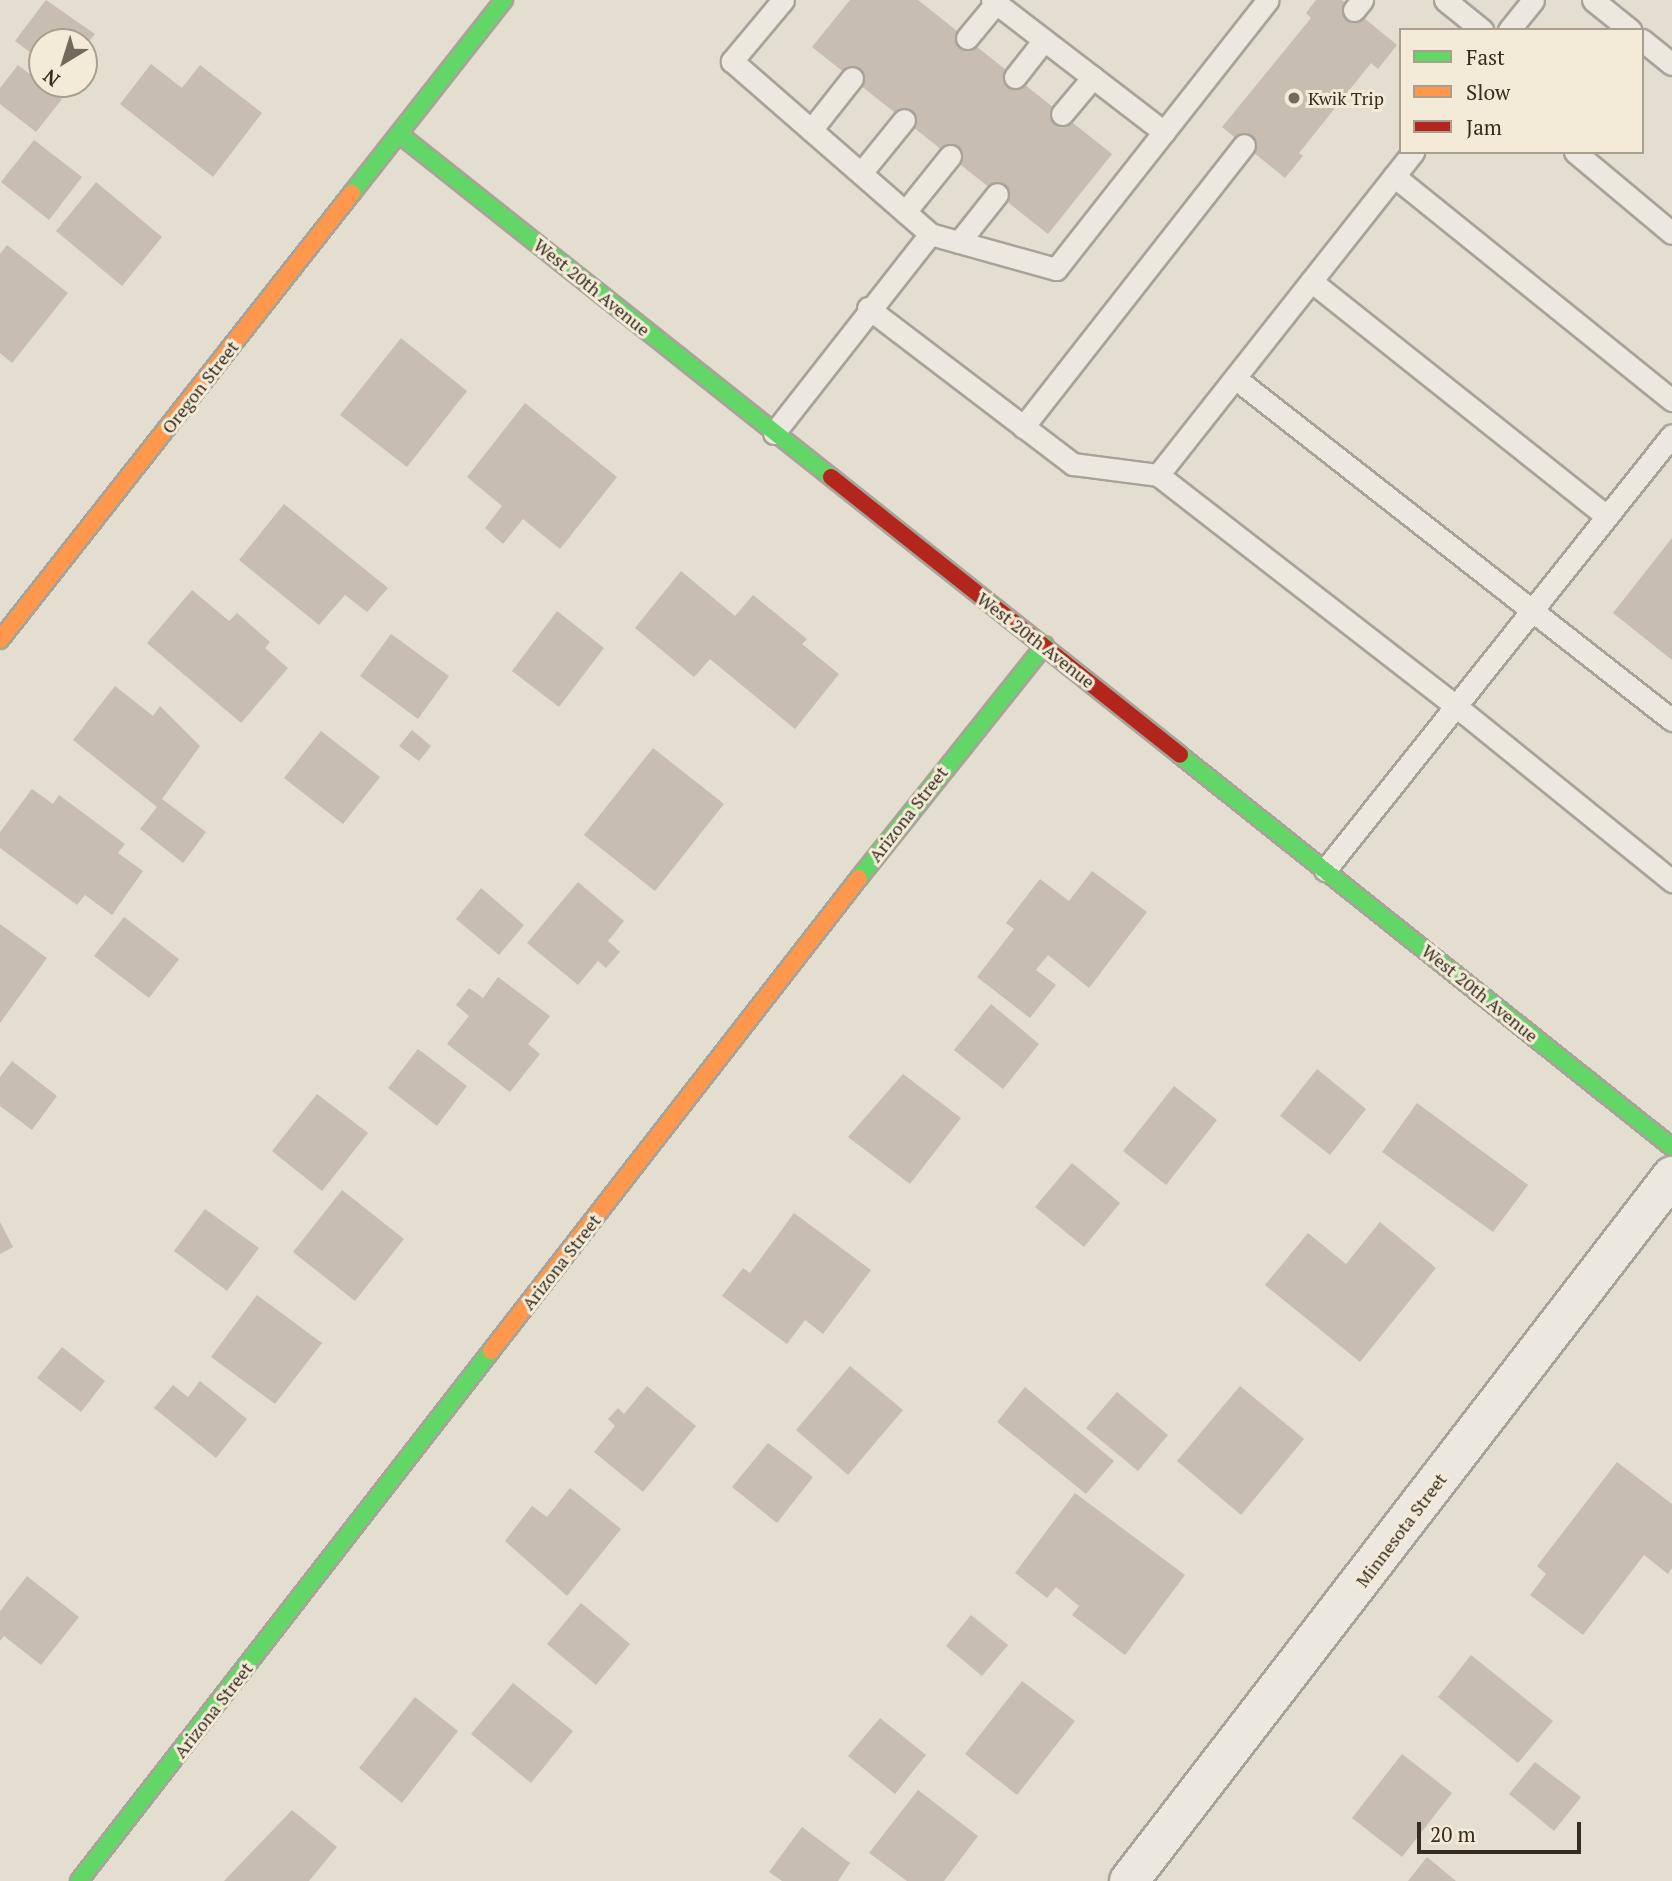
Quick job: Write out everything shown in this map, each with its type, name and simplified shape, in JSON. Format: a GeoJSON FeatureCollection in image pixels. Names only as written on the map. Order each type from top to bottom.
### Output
{"type":"FeatureCollection","features":[{"type":"Feature","properties":{"kind":"main road","name":"Oregon Street"},"geometry":{"type":"LineString","coordinates":[[0,640],[504,0]]}},
{"type":"Feature","properties":{"kind":"main road","name":"West 20th Avenue"},"geometry":{"type":"LineString","coordinates":[[400,134],[1672,1147]]}},
{"type":"Feature","properties":{"kind":"main road","name":"Arizona Street"},"geometry":{"type":"LineString","coordinates":[[79,1881],[978,725],[1045,645]]}},
{"type":"Feature","properties":{"kind":"street","name":"Minnesota Street"},"geometry":{"type":"LineString","coordinates":[[1129,1881],[1672,1176]]}},
{"type":"Feature","properties":{"kind":"lane"},"geometry":{"type":"LineString","coordinates":[[783,0],[732,61],[930,234],[1056,269],[1268,0]]}},
{"type":"Feature","properties":{"kind":"lane"},"geometry":{"type":"LineString","coordinates":[[1445,0],[1480,28]]}},
{"type":"Feature","properties":{"kind":"lane"},"geometry":{"type":"LineString","coordinates":[[1511,28],[1533,0]]}},
{"type":"Feature","properties":{"kind":"lane"},"geometry":{"type":"LineString","coordinates":[[1593,0],[1628,28]]}},
{"type":"Feature","properties":{"kind":"lane"},"geometry":{"type":"LineString","coordinates":[[967,38],[994,2],[1164,132]]}},
{"type":"Feature","properties":{"kind":"lane"},"geometry":{"type":"LineString","coordinates":[[1015,77],[1044,40]]}},
{"type":"Feature","properties":{"kind":"lane"},"geometry":{"type":"LineString","coordinates":[[1644,42],[1672,64]]}},
{"type":"Feature","properties":{"kind":"lane"},"geometry":{"type":"LineString","coordinates":[[811,130],[852,78]]}},
{"type":"Feature","properties":{"kind":"lane"},"geometry":{"type":"LineString","coordinates":[[1062,114],[1093,78]]}},
{"type":"Feature","properties":{"kind":"lane"},"geometry":{"type":"LineString","coordinates":[[861,173],[904,120]]}},
{"type":"Feature","properties":{"kind":"lane"},"geometry":{"type":"LineString","coordinates":[[1023,427],[1244,145]]}},
{"type":"Feature","properties":{"kind":"lane"},"geometry":{"type":"LineString","coordinates":[[1158,475],[1412,154]]}},
{"type":"Feature","properties":{"kind":"lane"},"geometry":{"type":"LineString","coordinates":[[1578,154],[1672,233]]}},
{"type":"Feature","properties":{"kind":"lane"},"geometry":{"type":"LineString","coordinates":[[905,212],[950,156]]}},
{"type":"Feature","properties":{"kind":"lane"},"geometry":{"type":"LineString","coordinates":[[1395,176],[1672,400]]}},
{"type":"Feature","properties":{"kind":"lane"},"geometry":{"type":"LineString","coordinates":[[959,242],[997,194]]}},
{"type":"Feature","properties":{"kind":"lane"},"geometry":{"type":"LineString","coordinates":[[774,433],[868,308],[930,234]]}},
{"type":"Feature","properties":{"kind":"lane"},"geometry":{"type":"LineString","coordinates":[[1311,281],[1606,516]]}},
{"type":"Feature","properties":{"kind":"lane"},"geometry":{"type":"LineString","coordinates":[[868,308],[1073,464],[1158,475],[1457,707],[1672,881]]}},
{"type":"Feature","properties":{"kind":"lane"},"geometry":{"type":"LineString","coordinates":[[1235,378],[1672,720]]}},
{"type":"Feature","properties":{"kind":"lane"},"geometry":{"type":"LineString","coordinates":[[1325,870],[1672,435]]}},
{"type":"Feature","properties":{"kind":"building"},"geometry":{"type":"Polygon","coordinates":[[[46,0],[86,28],[28,28],[28,51],[15,41],[46,0]]]}},
{"type":"Feature","properties":{"kind":"building"},"geometry":{"type":"Polygon","coordinates":[[[850,0],[918,0],[1112,154],[1048,234],[812,47],[850,0]]]}},
{"type":"Feature","properties":{"kind":"building","name":"Kwik Trip"},"geometry":{"type":"Polygon","coordinates":[[[1316,0],[1342,0],[1397,45],[1378,69],[1371,63],[1299,153],[1303,156],[1285,178],[1222,127],[1311,18],[1306,13],[1316,0]]]}},
{"type":"Feature","properties":{"kind":"building"},"geometry":{"type":"Polygon","coordinates":[[[151,64],[182,88],[200,65],[262,113],[213,177],[120,104],[151,64]]]}},
{"type":"Feature","properties":{"kind":"building"},"geometry":{"type":"Polygon","coordinates":[[[18,65],[28,73],[28,98],[62,99],[36,132],[0,104],[0,88],[18,65]]]}},
{"type":"Feature","properties":{"kind":"building"},"geometry":{"type":"Polygon","coordinates":[[[34,140],[82,177],[49,220],[1,182],[34,140]]]}},
{"type":"Feature","properties":{"kind":"building"},"geometry":{"type":"Polygon","coordinates":[[[96,182],[162,237],[122,286],[56,231],[96,182]]]}},
{"type":"Feature","properties":{"kind":"building"},"geometry":{"type":"Polygon","coordinates":[[[7,245],[68,293],[12,363],[0,353],[0,254],[7,245]]]}},
{"type":"Feature","properties":{"kind":"building"},"geometry":{"type":"Polygon","coordinates":[[[401,338],[467,391],[407,467],[340,415],[401,338]]]}},
{"type":"Feature","properties":{"kind":"building"},"geometry":{"type":"Polygon","coordinates":[[[525,403],[617,477],[560,549],[523,519],[503,544],[485,528],[502,506],[467,477],[525,403]]]}},
{"type":"Feature","properties":{"kind":"building"},"geometry":{"type":"Polygon","coordinates":[[[284,504],[388,588],[367,612],[345,595],[319,625],[239,560],[284,504]]]}},
{"type":"Feature","properties":{"kind":"building"},"geometry":{"type":"Polygon","coordinates":[[[1672,538],[1672,660],[1613,613],[1672,538]]]}},
{"type":"Feature","properties":{"kind":"building"},"geometry":{"type":"Polygon","coordinates":[[[681,571],[735,616],[753,595],[807,639],[802,644],[839,674],[795,729],[710,659],[694,677],[635,628],[681,571]]]}},
{"type":"Feature","properties":{"kind":"building"},"geometry":{"type":"Polygon","coordinates":[[[192,590],[229,621],[237,613],[270,642],[265,648],[288,668],[241,723],[147,643],[192,590]]]}},
{"type":"Feature","properties":{"kind":"building"},"geometry":{"type":"Polygon","coordinates":[[[557,611],[604,648],[559,707],[512,671],[557,611]]]}},
{"type":"Feature","properties":{"kind":"building"},"geometry":{"type":"Polygon","coordinates":[[[391,634],[449,676],[418,719],[360,676],[391,634]]]}},
{"type":"Feature","properties":{"kind":"building"},"geometry":{"type":"Polygon","coordinates":[[[115,686],[153,716],[160,706],[200,746],[162,799],[206,832],[183,863],[140,829],[157,807],[73,740],[115,686]]]}},
{"type":"Feature","properties":{"kind":"building"},"geometry":{"type":"Polygon","coordinates":[[[412,730],[431,746],[419,761],[399,746],[412,730]]]}},
{"type":"Feature","properties":{"kind":"building"},"geometry":{"type":"Polygon","coordinates":[[[321,731],[380,777],[343,824],[284,778],[321,731]]]}},
{"type":"Feature","properties":{"kind":"building"},"geometry":{"type":"Polygon","coordinates":[[[653,748],[724,804],[655,891],[584,835],[653,748]]]}},
{"type":"Feature","properties":{"kind":"building"},"geometry":{"type":"Polygon","coordinates":[[[32,789],[53,804],[59,795],[125,844],[118,853],[143,871],[112,915],[85,895],[77,905],[0,848],[0,832],[32,789]]]}},
{"type":"Feature","properties":{"kind":"building"},"geometry":{"type":"Polygon","coordinates":[[[1092,871],[1147,912],[1089,988],[1048,955],[1036,970],[1056,985],[1030,1018],[977,977],[1014,929],[1006,923],[1040,879],[1069,901],[1092,871]]]}},
{"type":"Feature","properties":{"kind":"building"},"geometry":{"type":"Polygon","coordinates":[[[578,882],[624,921],[608,941],[620,952],[606,968],[598,961],[578,985],[527,943],[578,882]]]}},
{"type":"Feature","properties":{"kind":"building"},"geometry":{"type":"Polygon","coordinates":[[[481,888],[524,925],[499,955],[456,919],[481,888]]]}},
{"type":"Feature","properties":{"kind":"building"},"geometry":{"type":"Polygon","coordinates":[[[124,917],[179,959],[149,998],[94,956],[124,917]]]}},
{"type":"Feature","properties":{"kind":"building"},"geometry":{"type":"Polygon","coordinates":[[[0,924],[47,958],[0,1023],[0,924]]]}},
{"type":"Feature","properties":{"kind":"building"},"geometry":{"type":"Polygon","coordinates":[[[498,977],[550,1016],[528,1044],[540,1054],[510,1092],[447,1044],[469,1016],[456,1005],[469,988],[483,998],[498,977]]]}},
{"type":"Feature","properties":{"kind":"building"},"geometry":{"type":"Polygon","coordinates":[[[991,1004],[1039,1044],[1003,1089],[954,1050],[991,1004]]]}},
{"type":"Feature","properties":{"kind":"building"},"geometry":{"type":"Polygon","coordinates":[[[418,1049],[467,1086],[437,1126],[388,1088],[418,1049]]]}},
{"type":"Feature","properties":{"kind":"building"},"geometry":{"type":"Polygon","coordinates":[[[12,1061],[57,1096],[32,1130],[0,1106],[0,1077],[12,1061]]]}},
{"type":"Feature","properties":{"kind":"building"},"geometry":{"type":"Polygon","coordinates":[[[1317,1069],[1366,1109],[1330,1155],[1280,1116],[1317,1069]]]}},
{"type":"Feature","properties":{"kind":"building"},"geometry":{"type":"Polygon","coordinates":[[[903,1074],[961,1118],[910,1184],[848,1137],[903,1074]]]}},
{"type":"Feature","properties":{"kind":"building"},"geometry":{"type":"Polygon","coordinates":[[[1174,1086],[1217,1120],[1166,1185],[1123,1151],[1174,1086]]]}},
{"type":"Feature","properties":{"kind":"building"},"geometry":{"type":"Polygon","coordinates":[[[317,1094],[368,1133],[322,1191],[272,1151],[317,1094]]]}},
{"type":"Feature","properties":{"kind":"building"},"geometry":{"type":"Polygon","coordinates":[[[1417,1103],[1528,1185],[1493,1232],[1382,1152],[1417,1103]]]}},
{"type":"Feature","properties":{"kind":"building"},"geometry":{"type":"Polygon","coordinates":[[[1072,1163],[1120,1203],[1084,1247],[1035,1207],[1072,1163]]]}},
{"type":"Feature","properties":{"kind":"building"},"geometry":{"type":"Polygon","coordinates":[[[342,1190],[404,1239],[355,1301],[293,1252],[342,1190]]]}},
{"type":"Feature","properties":{"kind":"building"},"geometry":{"type":"Polygon","coordinates":[[[205,1209],[259,1248],[227,1291],[174,1251],[205,1209]]]}},
{"type":"Feature","properties":{"kind":"building"},"geometry":{"type":"Polygon","coordinates":[[[794,1213],[871,1270],[823,1334],[805,1320],[787,1344],[722,1296],[743,1268],[750,1273],[794,1213]]]}},
{"type":"Feature","properties":{"kind":"building"},"geometry":{"type":"Polygon","coordinates":[[[0,1222],[13,1247],[0,1254],[0,1222]]]}},
{"type":"Feature","properties":{"kind":"building"},"geometry":{"type":"Polygon","coordinates":[[[1380,1222],[1436,1268],[1360,1362],[1265,1285],[1308,1233],[1346,1264],[1380,1222]]]}},
{"type":"Feature","properties":{"kind":"building"},"geometry":{"type":"Polygon","coordinates":[[[257,1295],[322,1343],[275,1404],[211,1357],[257,1295]]]}},
{"type":"Feature","properties":{"kind":"building"},"geometry":{"type":"Polygon","coordinates":[[[62,1347],[105,1381],[81,1412],[37,1378],[62,1347]]]}},
{"type":"Feature","properties":{"kind":"building"},"geometry":{"type":"Polygon","coordinates":[[[850,1366],[903,1410],[848,1475],[796,1430],[850,1366]]]}},
{"type":"Feature","properties":{"kind":"building"},"geometry":{"type":"Polygon","coordinates":[[[200,1381],[247,1419],[216,1458],[154,1408],[173,1385],[188,1397],[200,1381]]]}},
{"type":"Feature","properties":{"kind":"building"},"geometry":{"type":"Polygon","coordinates":[[[647,1386],[696,1426],[643,1492],[594,1452],[615,1426],[608,1419],[618,1408],[624,1414],[647,1386]]]}},
{"type":"Feature","properties":{"kind":"building"},"geometry":{"type":"Polygon","coordinates":[[[1240,1386],[1304,1439],[1241,1515],[1177,1461],[1240,1386]]]}},
{"type":"Feature","properties":{"kind":"building"},"geometry":{"type":"Polygon","coordinates":[[[1025,1387],[1114,1461],[1086,1494],[997,1422],[1025,1387]]]}},
{"type":"Feature","properties":{"kind":"building"},"geometry":{"type":"Polygon","coordinates":[[[1117,1392],[1168,1435],[1138,1471],[1086,1428],[1117,1392]]]}},
{"type":"Feature","properties":{"kind":"building"},"geometry":{"type":"Polygon","coordinates":[[[768,1443],[813,1477],[777,1523],[732,1487],[768,1443]]]}},
{"type":"Feature","properties":{"kind":"building"},"geometry":{"type":"Polygon","coordinates":[[[1617,1462],[1672,1504],[1672,1568],[1668,1574],[1644,1555],[1583,1635],[1530,1595],[1546,1574],[1537,1566],[1617,1462]]]}},
{"type":"Feature","properties":{"kind":"building"},"geometry":{"type":"Polygon","coordinates":[[[570,1488],[621,1529],[567,1596],[505,1541],[532,1506],[547,1517],[570,1488]]]}},
{"type":"Feature","properties":{"kind":"building"},"geometry":{"type":"Polygon","coordinates":[[[1075,1493],[1185,1575],[1125,1655],[1072,1615],[1079,1606],[1056,1587],[1047,1598],[1015,1573],[1075,1493]]]}},
{"type":"Feature","properties":{"kind":"building"},"geometry":{"type":"Polygon","coordinates":[[[27,1576],[79,1617],[41,1665],[4,1636],[0,1641],[0,1611],[27,1576]]]}},
{"type":"Feature","properties":{"kind":"building"},"geometry":{"type":"Polygon","coordinates":[[[581,1603],[630,1644],[596,1685],[547,1644],[581,1603]]]}},
{"type":"Feature","properties":{"kind":"building"},"geometry":{"type":"Polygon","coordinates":[[[971,1615],[1008,1645],[982,1676],[946,1646],[971,1615]]]}},
{"type":"Feature","properties":{"kind":"building"},"geometry":{"type":"Polygon","coordinates":[[[1471,1655],[1553,1721],[1518,1763],[1438,1697],[1471,1655]]]}},
{"type":"Feature","properties":{"kind":"building"},"geometry":{"type":"Polygon","coordinates":[[[1022,1681],[1075,1721],[1017,1795],[965,1754],[1022,1681]]]}},
{"type":"Feature","properties":{"kind":"building"},"geometry":{"type":"Polygon","coordinates":[[[513,1683],[573,1731],[531,1783],[471,1734],[513,1683]]]}},
{"type":"Feature","properties":{"kind":"building"},"geometry":{"type":"Polygon","coordinates":[[[415,1697],[458,1731],[402,1803],[359,1768],[415,1697]]]}},
{"type":"Feature","properties":{"kind":"building"},"geometry":{"type":"Polygon","coordinates":[[[880,1718],[926,1755],[895,1794],[848,1756],[880,1718]]]}},
{"type":"Feature","properties":{"kind":"building"},"geometry":{"type":"Polygon","coordinates":[[[1402,1754],[1452,1793],[1402,1857],[1352,1818],[1402,1754]]]}},
{"type":"Feature","properties":{"kind":"building"},"geometry":{"type":"Polygon","coordinates":[[[1535,1762],[1581,1797],[1554,1831],[1509,1794],[1535,1762]]]}},
{"type":"Feature","properties":{"kind":"building"},"geometry":{"type":"Polygon","coordinates":[[[918,1790],[978,1836],[944,1881],[907,1881],[869,1853],[918,1790]]]}},
{"type":"Feature","properties":{"kind":"building"},"geometry":{"type":"Polygon","coordinates":[[[292,1810],[337,1847],[309,1881],[224,1881],[292,1810]]]}},
{"type":"Feature","properties":{"kind":"building"},"geometry":{"type":"Polygon","coordinates":[[[802,1827],[850,1863],[838,1881],[782,1881],[769,1872],[802,1827]]]}},
{"type":"Feature","properties":{"kind":"building"},"geometry":{"type":"Polygon","coordinates":[[[1427,1857],[1456,1881],[1408,1881],[1427,1857]]]}},
{"type":"Feature","properties":{"kind":"traffic: fast"},"geometry":{"type":"LineString","coordinates":[[352,193],[504,0]]}},
{"type":"Feature","properties":{"kind":"traffic: fast"},"geometry":{"type":"LineString","coordinates":[[399,134],[831,477]]}},
{"type":"Feature","properties":{"kind":"traffic: fast"},"geometry":{"type":"LineString","coordinates":[[859,878],[1045,645]]}},
{"type":"Feature","properties":{"kind":"traffic: fast"},"geometry":{"type":"LineString","coordinates":[[1180,755],[1672,1147]]}},
{"type":"Feature","properties":{"kind":"traffic: fast"},"geometry":{"type":"LineString","coordinates":[[79,1881],[491,1351]]}},
{"type":"Feature","properties":{"kind":"traffic: slow"},"geometry":{"type":"LineString","coordinates":[[0,640],[352,193]]}},
{"type":"Feature","properties":{"kind":"traffic: slow"},"geometry":{"type":"LineString","coordinates":[[491,1351],[859,878]]}},
{"type":"Feature","properties":{"kind":"traffic: jam"},"geometry":{"type":"LineString","coordinates":[[831,477],[1180,755]]}},
{"type":"Feature","properties":{"kind":"place","name":"Kwik Trip"},"geometry":{"type":"Point","coordinates":[1294,98]}}]}
